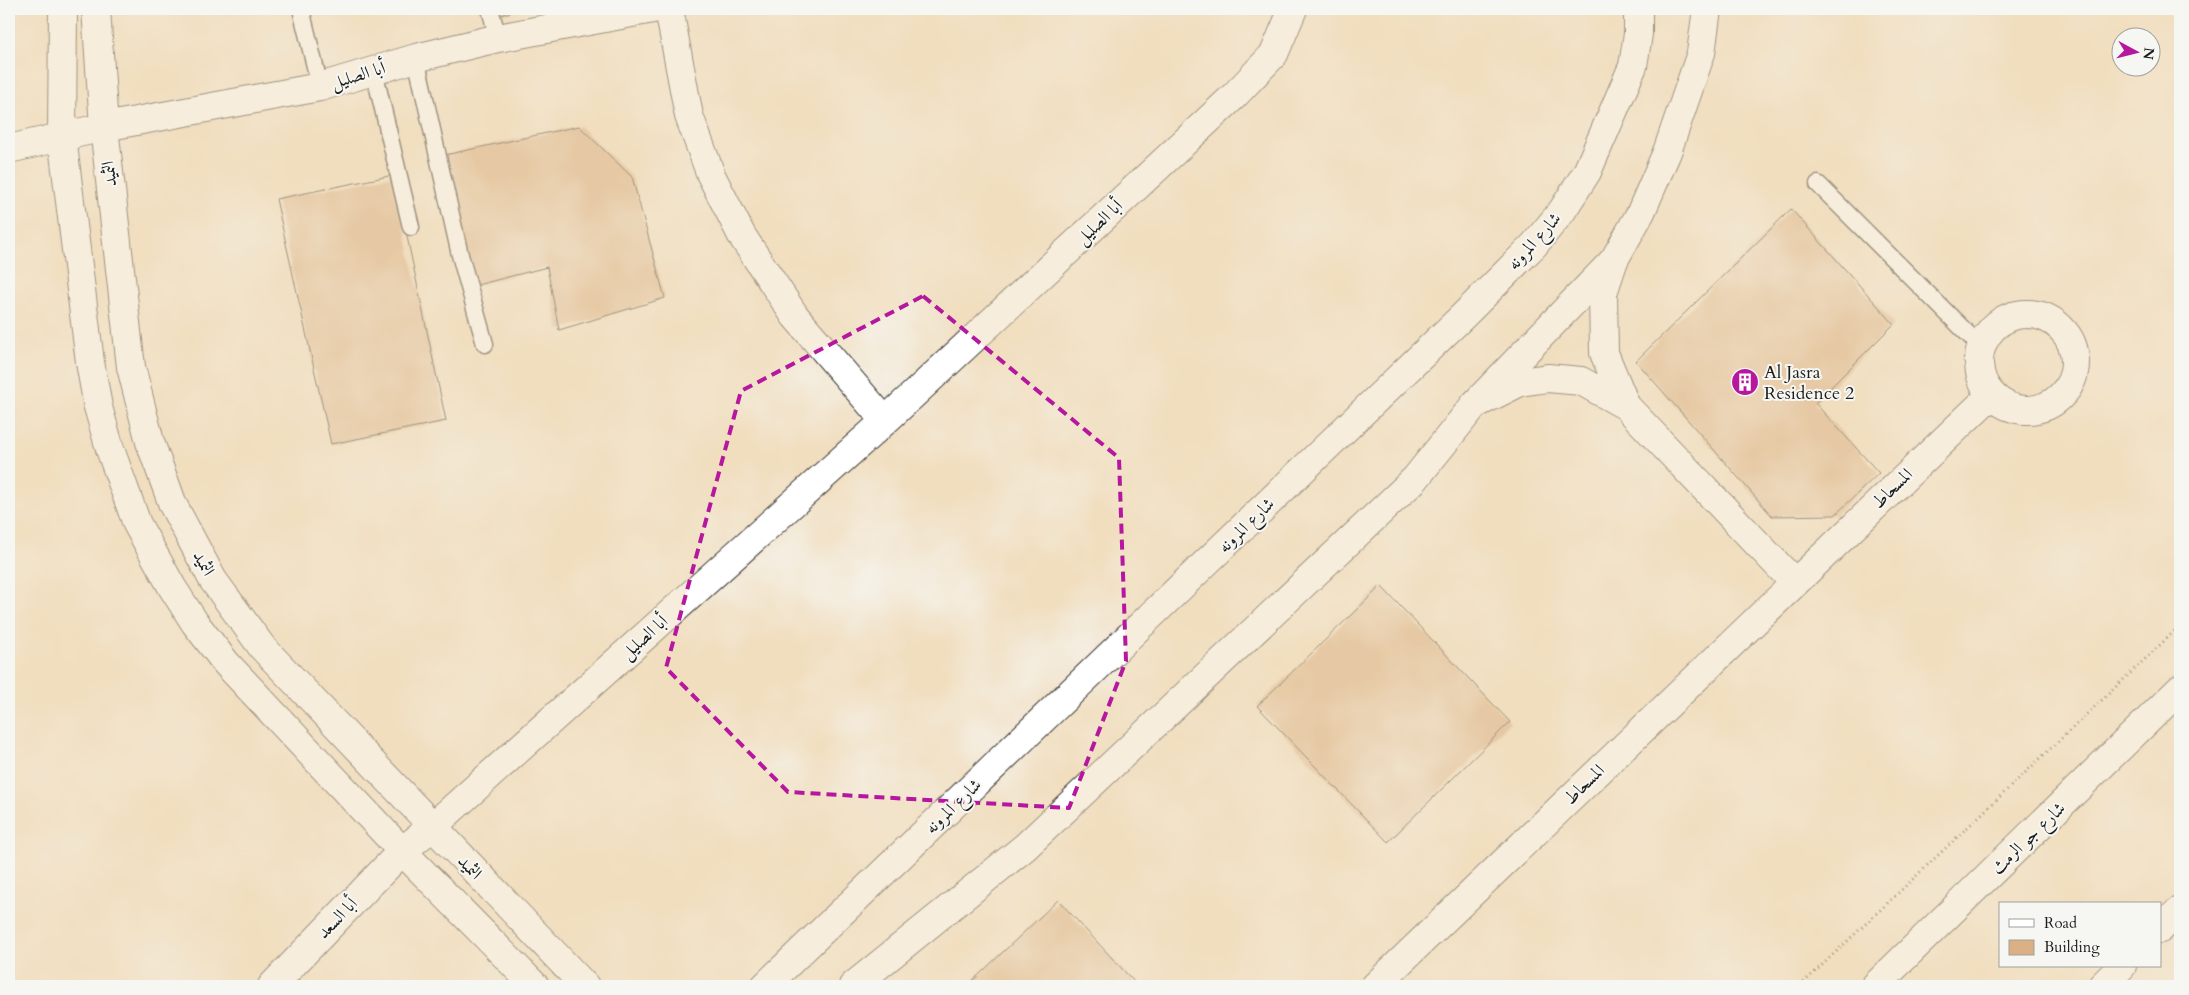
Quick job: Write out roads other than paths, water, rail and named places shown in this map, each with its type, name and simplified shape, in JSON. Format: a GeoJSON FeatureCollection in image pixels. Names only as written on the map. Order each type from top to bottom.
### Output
{"type":"FeatureCollection","features":[{"type":"Feature","properties":{"kind":"street","name":"الثميد"},"geometry":{"type":"LineString","coordinates":[[63,9],[62,137],[90,362],[98,407],[110,449],[137,524],[172,587],[195,623],[226,663],[402,851],[535,986]]}},
{"type":"Feature","properties":{"kind":"street","name":"الثميد"},"geometry":{"type":"LineString","coordinates":[[96,9],[104,127],[131,367],[150,442],[173,505],[213,580],[262,647],[585,986]]}},
{"type":"Feature","properties":{"kind":"street","name":"أبا الصليل"},"geometry":{"type":"LineString","coordinates":[[62,137],[104,127],[320,87],[416,58],[498,38],[653,9]]}},
{"type":"Feature","properties":{"kind":"street"},"geometry":{"type":"LineString","coordinates":[[669,9],[689,116],[711,175],[742,236],[796,316],[885,422]]}},
{"type":"Feature","properties":{"kind":"street","name":"أبا الصليل"},"geometry":{"type":"LineString","coordinates":[[402,851],[432,827],[885,422],[1234,96],[1274,54],[1293,9]]}},
{"type":"Feature","properties":{"kind":"street","name":"شارع المرونه"},"geometry":{"type":"LineString","coordinates":[[765,986],[1443,336],[1534,246],[1562,211],[1587,172],[1601,142],[1633,66],[1638,34],[1638,9]]}},
{"type":"Feature","properties":{"kind":"street"},"geometry":{"type":"LineString","coordinates":[[1626,406],[1604,353],[1604,293],[1614,260],[1641,212],[1667,152],[1701,53],[1707,9]]}},
{"type":"Feature","properties":{"kind":"street"},"geometry":{"type":"LineString","coordinates":[[9,150],[62,137]]}},
{"type":"Feature","properties":{"kind":"street"},"geometry":{"type":"LineString","coordinates":[[852,986],[1025,847],[1415,479],[1475,404],[1614,260]]}},
{"type":"Feature","properties":{"kind":"street"},"geometry":{"type":"LineString","coordinates":[[2034,314],[2050,320],[2063,330],[2071,343],[2075,358],[2074,372],[2068,387],[2059,398],[2046,407],[2032,411],[2016,410],[2002,404],[1991,395],[1982,380],[1979,364],[1981,347],[1989,332],[2002,321],[2017,315],[2034,314]]}},
{"type":"Feature","properties":{"kind":"street"},"geometry":{"type":"LineString","coordinates":[[1475,404],[1520,382],[1560,378],[1581,381],[1626,406],[1794,582]]}},
{"type":"Feature","properties":{"kind":"street","name":"المسحاط"},"geometry":{"type":"LineString","coordinates":[[1375,986],[1991,395]]}},
{"type":"Feature","properties":{"kind":"street","name":"شارع جو الرمث"},"geometry":{"type":"LineString","coordinates":[[1875,986],[2180,689]]}},
{"type":"Feature","properties":{"kind":"street","name":"أبا السعد"},"geometry":{"type":"LineString","coordinates":[[272,986],[402,851]]}},
{"type":"Feature","properties":{"kind":"street"},"geometry":{"type":"LineString","coordinates":[[2162,927],[2180,910]]}},
{"type":"Feature","properties":{"kind":"street"},"geometry":{"type":"LineString","coordinates":[[2102,986],[2120,968]]}},
{"type":"Feature","properties":{"kind":"lane"},"geometry":{"type":"LineString","coordinates":[[301,9],[320,87]]}},
{"type":"Feature","properties":{"kind":"lane"},"geometry":{"type":"LineString","coordinates":[[490,9],[498,38]]}},
{"type":"Feature","properties":{"kind":"lane"},"geometry":{"type":"LineString","coordinates":[[416,58],[460,255],[485,344]]}},
{"type":"Feature","properties":{"kind":"lane"},"geometry":{"type":"LineString","coordinates":[[374,71],[411,227]]}},
{"type":"Feature","properties":{"kind":"lane"},"geometry":{"type":"LineString","coordinates":[[1818,184],[1981,347]]}},
{"type":"Feature","properties":{"kind":"place","name":"Al Jasra Residence 2"},"geometry":{"type":"Point","coordinates":[1745,382]}}]}
